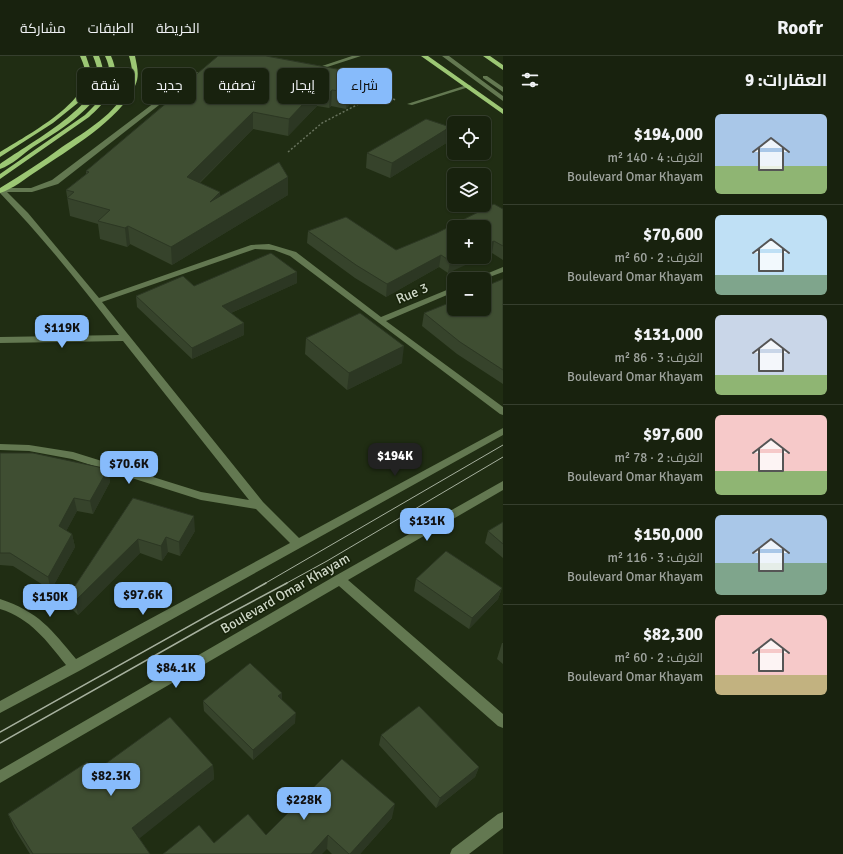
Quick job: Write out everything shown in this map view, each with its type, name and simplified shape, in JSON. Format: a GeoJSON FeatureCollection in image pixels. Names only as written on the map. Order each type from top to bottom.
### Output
{"type":"FeatureCollection","features":[{"type":"Feature","properties":{"kind":"main road"},"geometry":{"type":"LineString","coordinates":[[0,155],[59,116],[81,96],[88,81],[84,56]]}},
{"type":"Feature","properties":{"kind":"main road"},"geometry":{"type":"LineString","coordinates":[[0,167],[60,126],[88,103],[100,81],[102,71],[100,62],[96,56]]}},
{"type":"Feature","properties":{"kind":"main road"},"geometry":{"type":"LineString","coordinates":[[0,177],[87,116],[98,106],[108,93],[112,81],[113,70],[111,60],[108,56]]}},
{"type":"Feature","properties":{"kind":"main road"},"geometry":{"type":"LineString","coordinates":[[0,191],[23,178],[100,123],[114,111],[124,99],[132,84],[135,71],[132,56]]}},
{"type":"Feature","properties":{"kind":"main road"},"geometry":{"type":"LineString","coordinates":[[424,56],[469,86],[503,112]]}},
{"type":"Feature","properties":{"kind":"main road"},"geometry":{"type":"LineString","coordinates":[[486,56],[503,68]]}},
{"type":"Feature","properties":{"kind":"street"},"geometry":{"type":"LineString","coordinates":[[319,68],[358,56]]}},
{"type":"Feature","properties":{"kind":"street"},"geometry":{"type":"LineString","coordinates":[[445,56],[503,99]]}},
{"type":"Feature","properties":{"kind":"street"},"geometry":{"type":"LineString","coordinates":[[455,56],[503,90]]}},
{"type":"Feature","properties":{"kind":"street"},"geometry":{"type":"LineString","coordinates":[[0,191],[32,190],[55,182],[197,73]]}},
{"type":"Feature","properties":{"kind":"street"},"geometry":{"type":"LineString","coordinates":[[410,104],[469,86]]}},
{"type":"Feature","properties":{"kind":"street"},"geometry":{"type":"LineString","coordinates":[[0,191],[25,215],[97,301],[124,338],[260,505],[297,543]]}},
{"type":"Feature","properties":{"kind":"street"},"geometry":{"type":"LineString","coordinates":[[97,301],[254,247],[277,247],[293,254],[503,412]]}},
{"type":"Feature","properties":{"kind":"street"},"geometry":{"type":"LineString","coordinates":[[491,274],[503,269]]}},
{"type":"Feature","properties":{"kind":"street","name":"Rue 3"},"geometry":{"type":"LineString","coordinates":[[380,320],[447,292]]}},
{"type":"Feature","properties":{"kind":"street"},"geometry":{"type":"LineString","coordinates":[[0,340],[124,338]]}},
{"type":"Feature","properties":{"kind":"street"},"geometry":{"type":"LineString","coordinates":[[0,708],[297,543],[503,431]]}},
{"type":"Feature","properties":{"kind":"street"},"geometry":{"type":"LineString","coordinates":[[0,447],[29,448],[72,456],[201,496],[260,505]]}},
{"type":"Feature","properties":{"kind":"street","name":"Boulevard Omar Khayam"},"geometry":{"type":"LineString","coordinates":[[0,777],[503,485]]}},
{"type":"Feature","properties":{"kind":"street"},"geometry":{"type":"LineString","coordinates":[[339,579],[503,722]]}},
{"type":"Feature","properties":{"kind":"street"},"geometry":{"type":"LineString","coordinates":[[0,604],[11,606],[26,614],[39,624],[75,667]]}},
{"type":"Feature","properties":{"kind":"street"},"geometry":{"type":"LineString","coordinates":[[457,854],[503,819]]}},
{"type":"Feature","properties":{"kind":"path"},"geometry":{"type":"LineString","coordinates":[[288,152],[322,123],[359,104]]}},
{"type":"Feature","properties":{"kind":"building"},"geometry":{"type":"Polygon","coordinates":[[[218,56],[266,56],[337,69],[337,91],[332,90],[329,92],[329,68],[277,68],[277,104],[303,104],[289,119],[253,112],[187,177],[220,192],[210,202],[279,162],[288,177],[171,247],[128,226],[125,228],[98,221],[110,210],[67,198],[74,192],[66,190],[89,172],[86,171],[165,104],[196,104],[196,75],[218,56]]]}},
{"type":"Feature","properties":{"kind":"building"},"geometry":{"type":"Polygon","coordinates":[[[426,119],[447,126],[447,129],[392,163],[367,153],[426,119]]]}},
{"type":"Feature","properties":{"kind":"building"},"geometry":{"type":"Polygon","coordinates":[[[494,204],[503,209],[503,246],[494,241],[491,242],[491,220],[463,220],[478,212],[491,212],[491,206],[494,204]]]}},
{"type":"Feature","properties":{"kind":"building"},"geometry":{"type":"Polygon","coordinates":[[[346,217],[396,250],[447,228],[447,259],[441,255],[387,284],[356,265],[308,231],[346,217]]]}},
{"type":"Feature","properties":{"kind":"building"},"geometry":{"type":"Polygon","coordinates":[[[271,253],[297,272],[222,306],[244,323],[192,348],[136,296],[183,276],[194,286],[271,253]]]}},
{"type":"Feature","properties":{"kind":"building"},"geometry":{"type":"Polygon","coordinates":[[[503,279],[503,370],[460,342],[424,313],[447,304],[447,316],[491,316],[491,284],[503,279]]]}},
{"type":"Feature","properties":{"kind":"building"},"geometry":{"type":"Polygon","coordinates":[[[360,313],[404,346],[349,373],[306,338],[360,313]]]}},
{"type":"Feature","properties":{"kind":"building"},"geometry":{"type":"Polygon","coordinates":[[[0,453],[33,453],[108,469],[90,501],[74,498],[59,526],[72,534],[48,577],[10,553],[0,553],[0,453]]]}},
{"type":"Feature","properties":{"kind":"building"},"geometry":{"type":"Polygon","coordinates":[[[133,498],[194,516],[179,542],[166,537],[161,546],[138,539],[75,601],[69,595],[133,498]]]}},
{"type":"Feature","properties":{"kind":"building"},"geometry":{"type":"Polygon","coordinates":[[[503,522],[503,544],[488,531],[503,522]]]}},
{"type":"Feature","properties":{"kind":"building"},"geometry":{"type":"Polygon","coordinates":[[[446,551],[502,588],[472,618],[416,579],[446,551]]]}},
{"type":"Feature","properties":{"kind":"building"},"geometry":{"type":"Polygon","coordinates":[[[250,663],[282,693],[278,696],[296,713],[253,750],[203,701],[250,663]]]}},
{"type":"Feature","properties":{"kind":"building"},"geometry":{"type":"Polygon","coordinates":[[[419,706],[479,767],[440,798],[381,735],[419,706]]]}},
{"type":"Feature","properties":{"kind":"building"},"geometry":{"type":"Polygon","coordinates":[[[170,717],[213,765],[132,828],[150,854],[33,854],[8,814],[87,762],[94,772],[170,717]]]}},
{"type":"Feature","properties":{"kind":"building"},"geometry":{"type":"Polygon","coordinates":[[[342,759],[395,804],[350,854],[328,835],[311,854],[163,854],[199,825],[214,843],[248,814],[266,835],[342,759]]]}},
{"type":"Feature","properties":{"kind":"tram line"},"geometry":{"type":"LineString","coordinates":[[264,584],[503,445]]}},
{"type":"Feature","properties":{"kind":"tram line"},"geometry":{"type":"LineString","coordinates":[[285,584],[327,561],[503,457]]}},
{"type":"Feature","properties":{"kind":"tram line"},"geometry":{"type":"LineString","coordinates":[[0,732],[266,583]]}},
{"type":"Feature","properties":{"kind":"tram line"},"geometry":{"type":"LineString","coordinates":[[0,743],[214,622],[287,583]]}}]}
